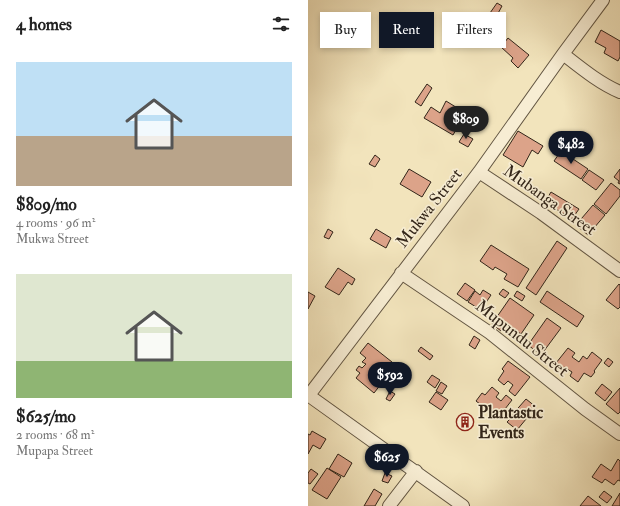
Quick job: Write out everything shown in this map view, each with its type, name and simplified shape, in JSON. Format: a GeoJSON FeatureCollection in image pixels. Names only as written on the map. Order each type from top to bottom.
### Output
{"type":"FeatureCollection","features":[{"type":"Feature","properties":{"kind":"street","name":"Mukwa Street"},"geometry":{"type":"LineString","coordinates":[[308,395],[478,172],[603,0]]}},
{"type":"Feature","properties":{"kind":"street"},"geometry":{"type":"LineString","coordinates":[[563,54],[593,77],[620,92]]}},
{"type":"Feature","properties":{"kind":"street","name":"Mubanga Street"},"geometry":{"type":"LineString","coordinates":[[478,172],[541,213],[620,272]]}},
{"type":"Feature","properties":{"kind":"street","name":"Mupundu Street"},"geometry":{"type":"LineString","coordinates":[[401,273],[490,333],[585,409],[620,434]]}},
{"type":"Feature","properties":{"kind":"street"},"geometry":{"type":"LineString","coordinates":[[308,395],[464,506]]}},
{"type":"Feature","properties":{"kind":"street"},"geometry":{"type":"LineString","coordinates":[[389,506],[416,471]]}},
{"type":"Feature","properties":{"kind":"building"},"geometry":{"type":"Polygon","coordinates":[[[497,3],[502,6],[499,12],[491,12],[497,3]]]}},
{"type":"Feature","properties":{"kind":"building"},"geometry":{"type":"Polygon","coordinates":[[[601,30],[620,41],[620,57],[618,61],[604,53],[606,48],[595,42],[601,30]]]}},
{"type":"Feature","properties":{"kind":"building"},"geometry":{"type":"Polygon","coordinates":[[[508,38],[529,55],[518,68],[511,61],[513,58],[502,48],[506,48],[506,41],[508,38]]]}},
{"type":"Feature","properties":{"kind":"building"},"geometry":{"type":"Polygon","coordinates":[[[427,84],[432,88],[421,106],[415,102],[427,84]]]}},
{"type":"Feature","properties":{"kind":"building"},"geometry":{"type":"Polygon","coordinates":[[[446,101],[459,109],[454,117],[461,121],[453,135],[424,118],[431,107],[440,113],[446,101]]]}},
{"type":"Feature","properties":{"kind":"building"},"geometry":{"type":"Polygon","coordinates":[[[518,131],[543,146],[538,154],[532,150],[523,167],[503,155],[518,131]]]}},
{"type":"Feature","properties":{"kind":"building"},"geometry":{"type":"Polygon","coordinates":[[[464,134],[473,139],[468,147],[459,142],[464,134]]]}},
{"type":"Feature","properties":{"kind":"building"},"geometry":{"type":"Polygon","coordinates":[[[561,151],[588,169],[581,179],[554,161],[561,151]]]}},
{"type":"Feature","properties":{"kind":"building"},"geometry":{"type":"Polygon","coordinates":[[[375,155],[380,159],[375,167],[369,164],[375,155]]]}},
{"type":"Feature","properties":{"kind":"building"},"geometry":{"type":"Polygon","coordinates":[[[409,169],[431,182],[422,197],[400,184],[409,169]]]}},
{"type":"Feature","properties":{"kind":"building"},"geometry":{"type":"Polygon","coordinates":[[[620,169],[620,184],[614,177],[620,169]]]}},
{"type":"Feature","properties":{"kind":"building"},"geometry":{"type":"Polygon","coordinates":[[[589,170],[604,180],[596,190],[582,180],[589,170]]]}},
{"type":"Feature","properties":{"kind":"building"},"geometry":{"type":"Polygon","coordinates":[[[611,183],[620,190],[620,196],[606,214],[594,204],[611,183]]]}},
{"type":"Feature","properties":{"kind":"building"},"geometry":{"type":"Polygon","coordinates":[[[551,192],[579,209],[572,219],[545,202],[551,192]]]}},
{"type":"Feature","properties":{"kind":"building"},"geometry":{"type":"Polygon","coordinates":[[[593,205],[605,215],[588,235],[576,225],[593,205]]]}},
{"type":"Feature","properties":{"kind":"building"},"geometry":{"type":"Polygon","coordinates":[[[328,229],[333,232],[329,239],[324,237],[328,229]]]}},
{"type":"Feature","properties":{"kind":"building"},"geometry":{"type":"Polygon","coordinates":[[[376,229],[391,238],[386,248],[370,239],[376,229]]]}},
{"type":"Feature","properties":{"kind":"building"},"geometry":{"type":"Polygon","coordinates":[[[557,241],[567,248],[536,295],[526,288],[557,241]]]}},
{"type":"Feature","properties":{"kind":"building"},"geometry":{"type":"Polygon","coordinates":[[[491,245],[529,269],[518,287],[504,279],[507,274],[495,267],[493,270],[480,261],[491,245]]]}},
{"type":"Feature","properties":{"kind":"building"},"geometry":{"type":"Polygon","coordinates":[[[338,268],[355,279],[352,285],[348,282],[339,295],[325,287],[338,268]]]}},
{"type":"Feature","properties":{"kind":"building"},"geometry":{"type":"Polygon","coordinates":[[[465,283],[475,290],[467,301],[457,294],[465,283]]]}},
{"type":"Feature","properties":{"kind":"building"},"geometry":{"type":"Polygon","coordinates":[[[619,284],[620,307],[618,309],[606,300],[619,284]]]}},
{"type":"Feature","properties":{"kind":"building"},"geometry":{"type":"Polygon","coordinates":[[[503,289],[509,293],[505,298],[499,294],[503,289]]]}},
{"type":"Feature","properties":{"kind":"building"},"geometry":{"type":"Polygon","coordinates":[[[483,290],[491,295],[481,310],[468,302],[475,291],[480,295],[483,290]]]}},
{"type":"Feature","properties":{"kind":"building"},"geometry":{"type":"Polygon","coordinates":[[[517,291],[525,296],[522,301],[514,296],[517,291]]]}},
{"type":"Feature","properties":{"kind":"building"},"geometry":{"type":"Polygon","coordinates":[[[547,291],[584,316],[577,327],[540,302],[547,291]]]}},
{"type":"Feature","properties":{"kind":"building"},"geometry":{"type":"Polygon","coordinates":[[[308,292],[315,296],[308,309],[308,292]]]}},
{"type":"Feature","properties":{"kind":"building"},"geometry":{"type":"Polygon","coordinates":[[[510,298],[534,315],[521,334],[506,324],[501,331],[492,324],[510,298]]]}},
{"type":"Feature","properties":{"kind":"building"},"geometry":{"type":"Polygon","coordinates":[[[547,318],[561,328],[541,355],[528,345],[547,318]]]}},
{"type":"Feature","properties":{"kind":"building"},"geometry":{"type":"Polygon","coordinates":[[[474,336],[480,340],[475,349],[469,345],[474,336]]]}},
{"type":"Feature","properties":{"kind":"building"},"geometry":{"type":"Polygon","coordinates":[[[368,343],[392,362],[386,371],[382,368],[373,378],[381,384],[374,393],[356,378],[360,373],[356,370],[359,366],[362,368],[366,364],[362,362],[366,358],[360,353],[368,343]]]}},
{"type":"Feature","properties":{"kind":"building"},"geometry":{"type":"Polygon","coordinates":[[[421,347],[433,356],[430,360],[418,351],[421,347]]]}},
{"type":"Feature","properties":{"kind":"building"},"geometry":{"type":"Polygon","coordinates":[[[568,348],[575,353],[572,357],[579,362],[583,356],[587,359],[592,352],[602,360],[591,377],[584,373],[578,382],[570,376],[572,372],[556,363],[568,348]]]}},
{"type":"Feature","properties":{"kind":"building"},"geometry":{"type":"Polygon","coordinates":[[[608,358],[613,362],[609,367],[604,363],[608,358]]]}},
{"type":"Feature","properties":{"kind":"building"},"geometry":{"type":"Polygon","coordinates":[[[508,361],[530,377],[515,396],[509,391],[513,385],[508,381],[504,385],[498,380],[504,371],[502,369],[508,361]]]}},
{"type":"Feature","properties":{"kind":"building"},"geometry":{"type":"Polygon","coordinates":[[[432,375],[440,380],[435,388],[427,382],[432,375]]]}},
{"type":"Feature","properties":{"kind":"building"},"geometry":{"type":"Polygon","coordinates":[[[441,382],[447,386],[442,394],[436,391],[441,382]]]}},
{"type":"Feature","properties":{"kind":"building"},"geometry":{"type":"Polygon","coordinates":[[[602,384],[612,392],[605,401],[595,393],[602,384]]]}},
{"type":"Feature","properties":{"kind":"building"},"geometry":{"type":"Polygon","coordinates":[[[492,387],[499,393],[496,397],[501,401],[506,395],[512,400],[498,418],[476,401],[482,393],[485,395],[492,387]]]}},
{"type":"Feature","properties":{"kind":"building"},"geometry":{"type":"Polygon","coordinates":[[[620,388],[620,412],[618,414],[606,404],[620,388]]]}},
{"type":"Feature","properties":{"kind":"building"},"geometry":{"type":"Polygon","coordinates":[[[390,391],[395,394],[390,401],[386,399],[390,391]]]}},
{"type":"Feature","properties":{"kind":"building"},"geometry":{"type":"Polygon","coordinates":[[[436,392],[448,400],[441,410],[429,402],[436,392]]]}},
{"type":"Feature","properties":{"kind":"building"},"geometry":{"type":"Polygon","coordinates":[[[526,399],[536,407],[517,430],[507,422],[526,399]]]}},
{"type":"Feature","properties":{"kind":"building","name":"Plantastic Events"},"geometry":{"type":"Polygon","coordinates":[[[465,415],[472,420],[465,429],[458,424],[465,415]]]}},
{"type":"Feature","properties":{"kind":"building"},"geometry":{"type":"Polygon","coordinates":[[[312,431],[326,439],[320,449],[313,445],[308,454],[308,434],[310,435],[312,431]]]}},
{"type":"Feature","properties":{"kind":"building"},"geometry":{"type":"Polygon","coordinates":[[[338,454],[352,463],[344,477],[329,469],[338,454]]]}},
{"type":"Feature","properties":{"kind":"building"},"geometry":{"type":"Polygon","coordinates":[[[618,459],[620,461],[620,481],[618,480],[614,485],[605,479],[602,483],[592,477],[601,464],[611,471],[618,459]]]}},
{"type":"Feature","properties":{"kind":"building"},"geometry":{"type":"Polygon","coordinates":[[[327,468],[341,477],[327,499],[312,490],[327,468]]]}},
{"type":"Feature","properties":{"kind":"building"},"geometry":{"type":"Polygon","coordinates":[[[311,469],[318,474],[310,484],[308,483],[308,473],[311,469]]]}},
{"type":"Feature","properties":{"kind":"building"},"geometry":{"type":"Polygon","coordinates":[[[385,473],[392,476],[388,483],[382,481],[385,473]]]}},
{"type":"Feature","properties":{"kind":"building"},"geometry":{"type":"Polygon","coordinates":[[[374,489],[382,494],[375,506],[364,506],[374,489]]]}},
{"type":"Feature","properties":{"kind":"building"},"geometry":{"type":"Polygon","coordinates":[[[604,491],[612,497],[607,503],[599,497],[604,491]]]}},
{"type":"Feature","properties":{"kind":"building"},"geometry":{"type":"Polygon","coordinates":[[[620,493],[620,506],[612,506],[620,493]]]}},
{"type":"Feature","properties":{"kind":"building"},"geometry":{"type":"Polygon","coordinates":[[[588,496],[601,506],[580,506],[588,496]]]}},
{"type":"Feature","properties":{"kind":"place","name":"Plantastic Events"},"geometry":{"type":"Point","coordinates":[465,422]}}]}
